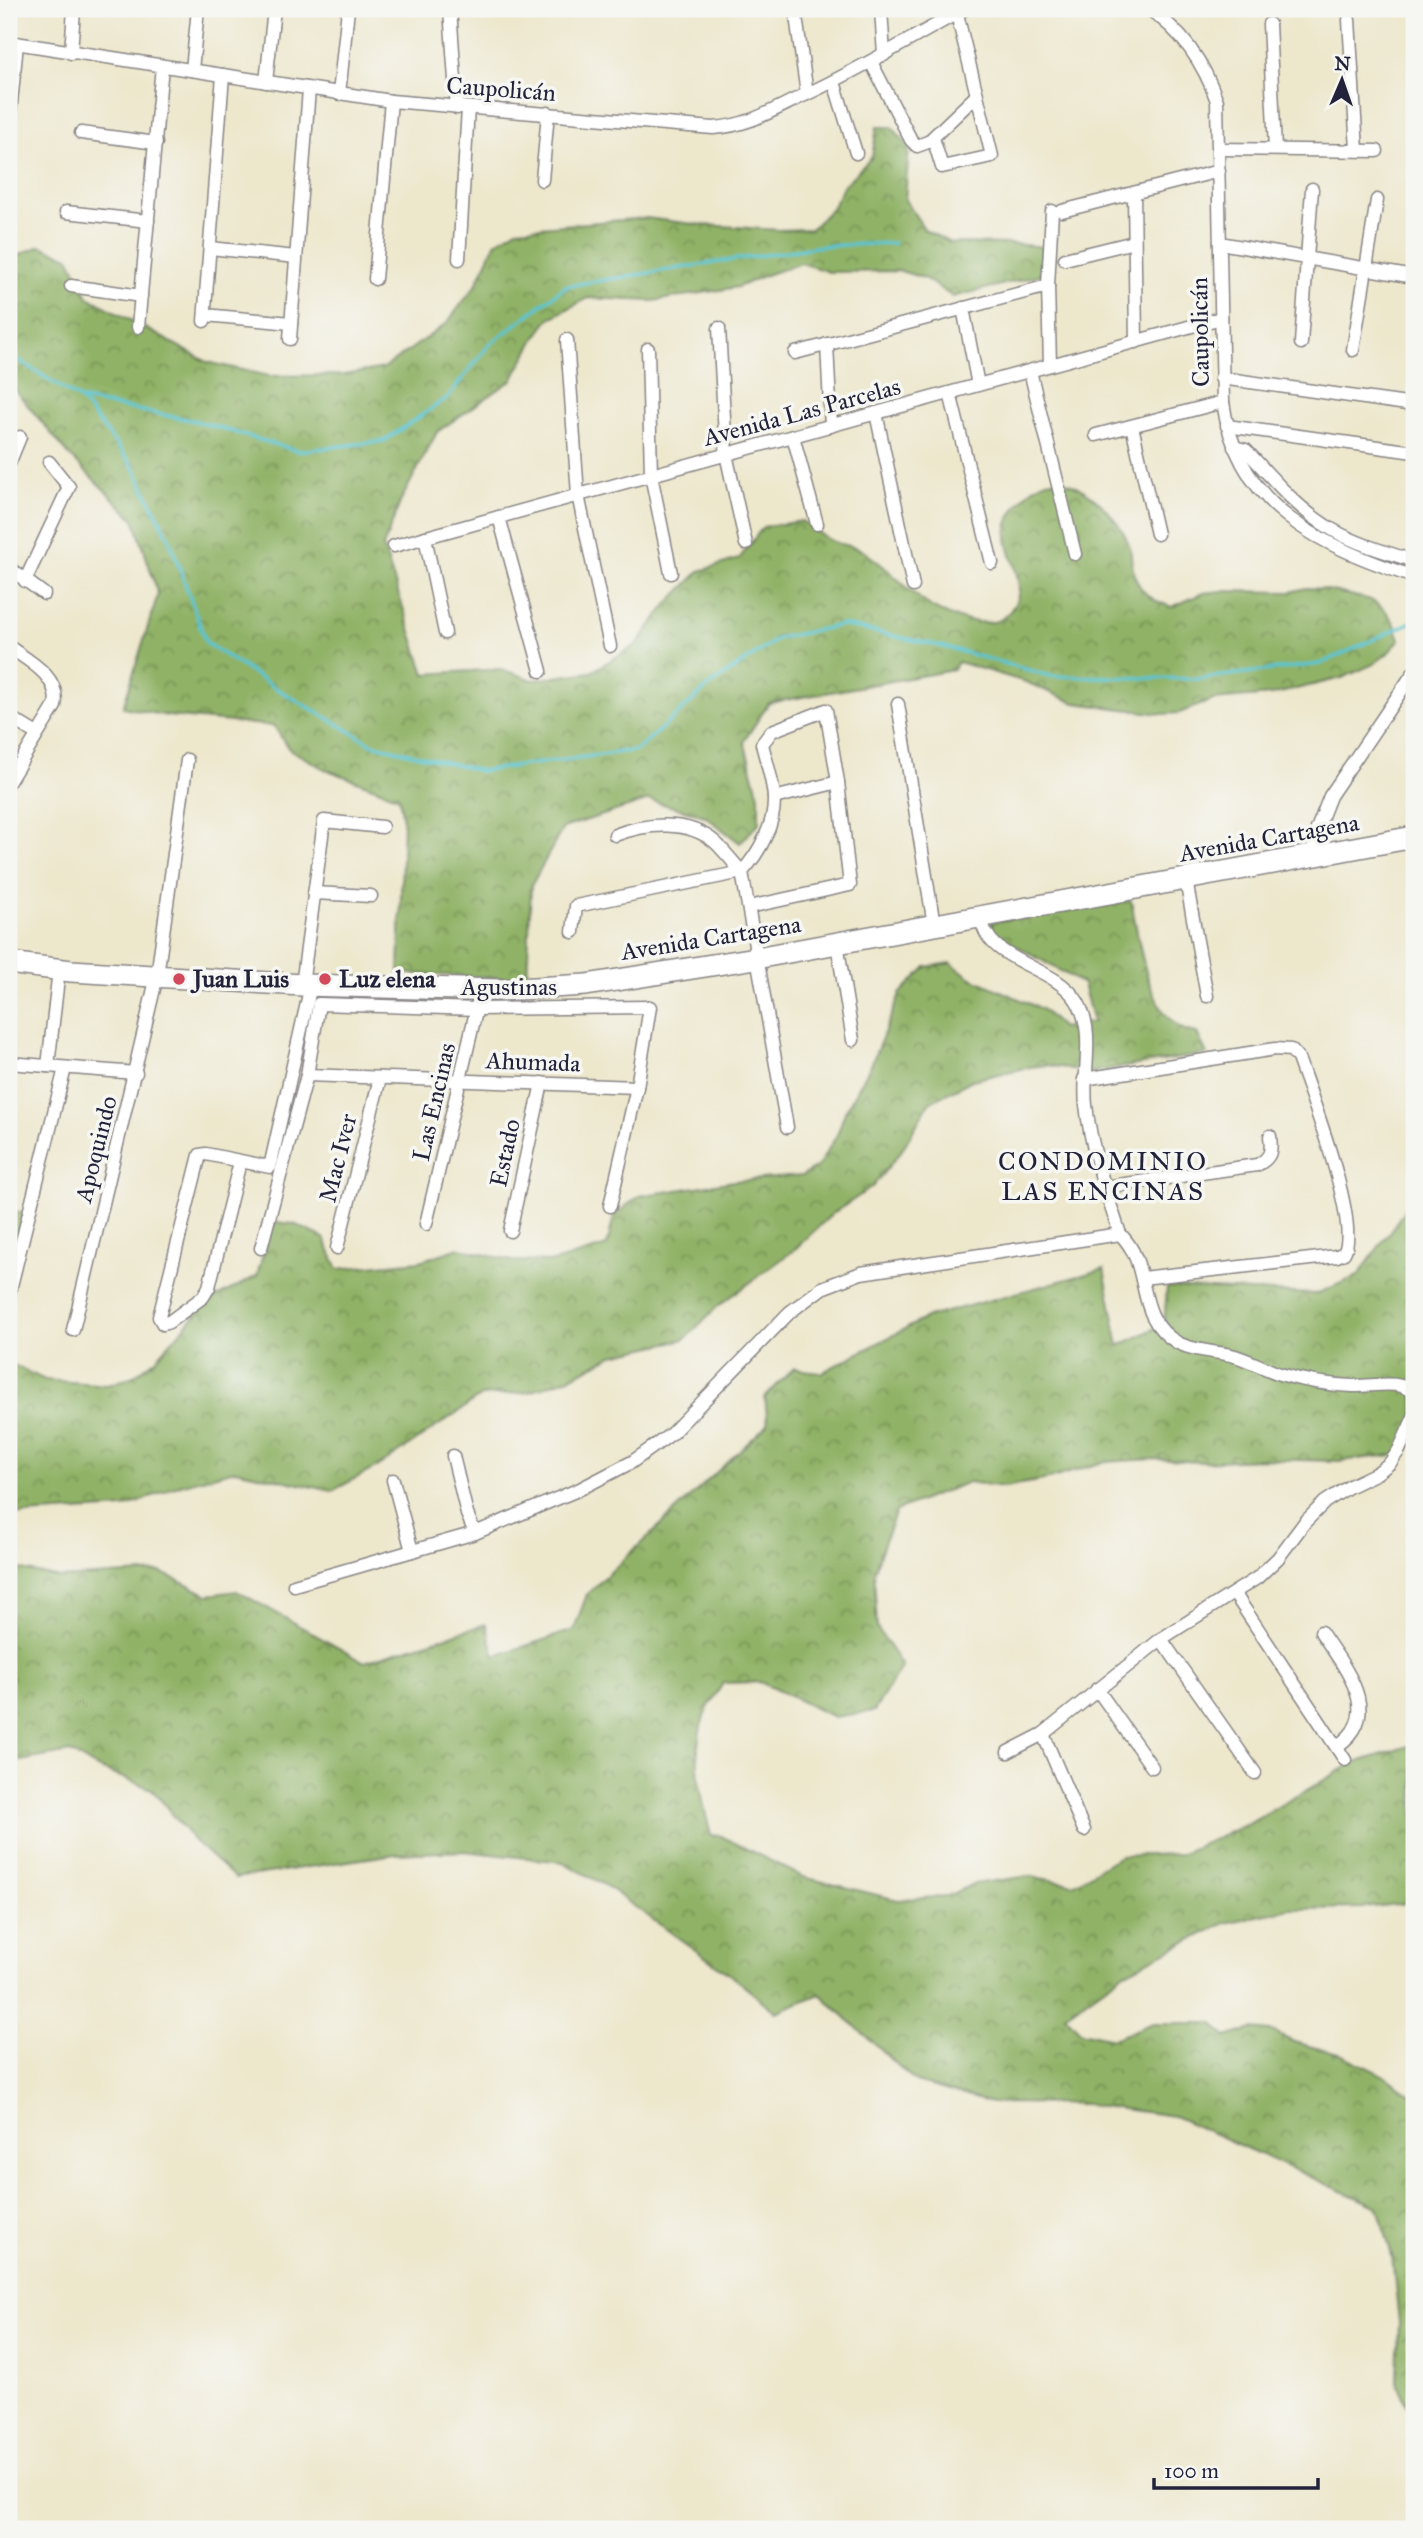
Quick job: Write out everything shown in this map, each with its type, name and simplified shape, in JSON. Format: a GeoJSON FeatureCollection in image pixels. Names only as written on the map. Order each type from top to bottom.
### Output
{"type":"FeatureCollection","features":[{"type":"Feature","properties":{"kind":"main road","name":"Avenida Cartagena"},"geometry":{"type":"LineString","coordinates":[[9,963],[59,970],[479,999],[526,989],[586,985],[756,958],[1414,837]]}},
{"type":"Feature","properties":{"kind":"street"},"geometry":{"type":"LineString","coordinates":[[71,53],[74,9]]}},
{"type":"Feature","properties":{"kind":"street"},"geometry":{"type":"LineString","coordinates":[[192,70],[198,9]]}},
{"type":"Feature","properties":{"kind":"street"},"geometry":{"type":"LineString","coordinates":[[266,82],[274,9]]}},
{"type":"Feature","properties":{"kind":"street"},"geometry":{"type":"LineString","coordinates":[[339,93],[348,9]]}},
{"type":"Feature","properties":{"kind":"street"},"geometry":{"type":"LineString","coordinates":[[450,9],[462,108],[459,259]]}},
{"type":"Feature","properties":{"kind":"street"},"geometry":{"type":"LineString","coordinates":[[795,9],[807,94]]}},
{"type":"Feature","properties":{"kind":"street"},"geometry":{"type":"LineString","coordinates":[[881,9],[884,55]]}},
{"type":"Feature","properties":{"kind":"street"},"geometry":{"type":"LineString","coordinates":[[933,138],[942,167],[992,156],[961,11]]}},
{"type":"Feature","properties":{"kind":"street","name":"Caupolicán"},"geometry":{"type":"LineString","coordinates":[[13,43],[391,101],[725,128],[761,118],[834,82],[961,11]]}},
{"type":"Feature","properties":{"kind":"street","name":"Caupolicán"},"geometry":{"type":"LineString","coordinates":[[1154,11],[1180,35],[1206,73],[1217,101],[1223,402],[1234,447],[1255,485],[1274,507],[1296,525],[1354,556],[1414,578]]}},
{"type":"Feature","properties":{"kind":"street"},"geometry":{"type":"LineString","coordinates":[[1349,20],[1357,150]]}},
{"type":"Feature","properties":{"kind":"street"},"geometry":{"type":"LineString","coordinates":[[1269,23],[1275,149]]}},
{"type":"Feature","properties":{"kind":"street"},"geometry":{"type":"LineString","coordinates":[[9,123],[13,43]]}},
{"type":"Feature","properties":{"kind":"street"},"geometry":{"type":"LineString","coordinates":[[871,62],[911,140],[917,146],[933,138],[977,95]]}},
{"type":"Feature","properties":{"kind":"street"},"geometry":{"type":"LineString","coordinates":[[138,327],[162,66]]}},
{"type":"Feature","properties":{"kind":"street"},"geometry":{"type":"LineString","coordinates":[[223,75],[204,318],[291,323]]}},
{"type":"Feature","properties":{"kind":"street"},"geometry":{"type":"LineString","coordinates":[[834,82],[856,153]]}},
{"type":"Feature","properties":{"kind":"street"},"geometry":{"type":"LineString","coordinates":[[290,339],[309,89]]}},
{"type":"Feature","properties":{"kind":"street"},"geometry":{"type":"LineString","coordinates":[[375,279],[391,101]]}},
{"type":"Feature","properties":{"kind":"street"},"geometry":{"type":"LineString","coordinates":[[542,180],[548,113]]}},
{"type":"Feature","properties":{"kind":"street"},"geometry":{"type":"LineString","coordinates":[[81,133],[156,143]]}},
{"type":"Feature","properties":{"kind":"street"},"geometry":{"type":"LineString","coordinates":[[1219,149],[1377,150]]}},
{"type":"Feature","properties":{"kind":"street"},"geometry":{"type":"LineString","coordinates":[[1050,365],[1048,286],[1057,211],[1219,171]]}},
{"type":"Feature","properties":{"kind":"street"},"geometry":{"type":"LineString","coordinates":[[1301,343],[1312,189]]}},
{"type":"Feature","properties":{"kind":"street"},"geometry":{"type":"LineString","coordinates":[[1134,193],[1136,342]]}},
{"type":"Feature","properties":{"kind":"street"},"geometry":{"type":"LineString","coordinates":[[1353,350],[1377,200]]}},
{"type":"Feature","properties":{"kind":"street"},"geometry":{"type":"LineString","coordinates":[[66,212],[148,221]]}},
{"type":"Feature","properties":{"kind":"street"},"geometry":{"type":"LineString","coordinates":[[1065,259],[1134,242]]}},
{"type":"Feature","properties":{"kind":"street"},"geometry":{"type":"LineString","coordinates":[[1220,243],[1414,278]]}},
{"type":"Feature","properties":{"kind":"street"},"geometry":{"type":"LineString","coordinates":[[210,247],[296,257]]}},
{"type":"Feature","properties":{"kind":"street"},"geometry":{"type":"LineString","coordinates":[[71,286],[141,296]]}},
{"type":"Feature","properties":{"kind":"street"},"geometry":{"type":"LineString","coordinates":[[794,353],[1048,286]]}},
{"type":"Feature","properties":{"kind":"street"},"geometry":{"type":"LineString","coordinates":[[963,308],[978,385]]}},
{"type":"Feature","properties":{"kind":"street","name":"Avenida Las Parcelas"},"geometry":{"type":"LineString","coordinates":[[394,546],[1221,318]]}},
{"type":"Feature","properties":{"kind":"street"},"geometry":{"type":"LineString","coordinates":[[719,328],[726,454],[746,544]]}},
{"type":"Feature","properties":{"kind":"street"},"geometry":{"type":"LineString","coordinates":[[567,340],[578,495],[610,646]]}},
{"type":"Feature","properties":{"kind":"street"},"geometry":{"type":"LineString","coordinates":[[827,344],[831,426]]}},
{"type":"Feature","properties":{"kind":"street"},"geometry":{"type":"LineString","coordinates":[[648,349],[651,475],[671,573]]}},
{"type":"Feature","properties":{"kind":"street"},"geometry":{"type":"LineString","coordinates":[[1030,371],[1075,554]]}},
{"type":"Feature","properties":{"kind":"street"},"geometry":{"type":"LineString","coordinates":[[1222,378],[1414,405]]}},
{"type":"Feature","properties":{"kind":"street"},"geometry":{"type":"LineString","coordinates":[[950,393],[992,563]]}},
{"type":"Feature","properties":{"kind":"street"},"geometry":{"type":"LineString","coordinates":[[1096,435],[1223,402]]}},
{"type":"Feature","properties":{"kind":"street"},"geometry":{"type":"LineString","coordinates":[[876,413],[913,586]]}},
{"type":"Feature","properties":{"kind":"street"},"geometry":{"type":"LineString","coordinates":[[1132,426],[1157,534]]}},
{"type":"Feature","properties":{"kind":"street"},"geometry":{"type":"LineString","coordinates":[[1227,426],[1414,452]]}},
{"type":"Feature","properties":{"kind":"street"},"geometry":{"type":"LineString","coordinates":[[793,436],[817,524]]}},
{"type":"Feature","properties":{"kind":"street"},"geometry":{"type":"LineString","coordinates":[[9,464],[20,438]]}},
{"type":"Feature","properties":{"kind":"street"},"geometry":{"type":"LineString","coordinates":[[1234,447],[1246,450],[1306,511],[1333,531],[1414,561]]}},
{"type":"Feature","properties":{"kind":"street"},"geometry":{"type":"LineString","coordinates":[[25,581],[69,487],[50,462]]}},
{"type":"Feature","properties":{"kind":"street"},"geometry":{"type":"LineString","coordinates":[[499,517],[541,671]]}},
{"type":"Feature","properties":{"kind":"street"},"geometry":{"type":"LineString","coordinates":[[425,537],[445,633]]}},
{"type":"Feature","properties":{"kind":"street"},"geometry":{"type":"LineString","coordinates":[[9,568],[44,594]]}},
{"type":"Feature","properties":{"kind":"street"},"geometry":{"type":"LineString","coordinates":[[9,647],[49,677],[54,687],[55,706],[9,781]]}},
{"type":"Feature","properties":{"kind":"street"},"geometry":{"type":"LineString","coordinates":[[1312,857],[1317,829],[1330,796],[1414,672]]}},
{"type":"Feature","properties":{"kind":"street"},"geometry":{"type":"LineString","coordinates":[[898,705],[934,925]]}},
{"type":"Feature","properties":{"kind":"street"},"geometry":{"type":"LineString","coordinates":[[573,932],[576,906],[742,872],[756,855],[765,836],[774,798],[762,744],[772,731],[826,710],[838,782],[850,885],[749,907]]}},
{"type":"Feature","properties":{"kind":"street"},"geometry":{"type":"LineString","coordinates":[[9,718],[37,734]]}},
{"type":"Feature","properties":{"kind":"street","name":"Apoquindo"},"geometry":{"type":"LineString","coordinates":[[73,1331],[158,976],[187,760]]}},
{"type":"Feature","properties":{"kind":"street"},"geometry":{"type":"LineString","coordinates":[[774,798],[838,782]]}},
{"type":"Feature","properties":{"kind":"street"},"geometry":{"type":"LineString","coordinates":[[240,1162],[209,1287],[204,1297],[163,1324],[159,1317],[200,1155],[270,1167],[306,985],[324,821],[382,827]]}},
{"type":"Feature","properties":{"kind":"street"},"geometry":{"type":"LineString","coordinates":[[615,835],[650,826],[683,828],[715,842],[742,872],[787,1127]]}},
{"type":"Feature","properties":{"kind":"street"},"geometry":{"type":"LineString","coordinates":[[1186,880],[1207,996]]}},
{"type":"Feature","properties":{"kind":"street"},"geometry":{"type":"LineString","coordinates":[[314,893],[371,896]]}},
{"type":"Feature","properties":{"kind":"street"},"geometry":{"type":"LineString","coordinates":[[981,917],[987,937],[996,947],[1057,981],[1078,1003],[1087,1032],[1084,1079],[1086,1107],[1105,1187],[1120,1234],[1136,1254],[1147,1306],[1157,1324],[1171,1338],[1188,1347],[1236,1357],[1304,1380],[1357,1386],[1398,1385],[1408,1388],[1414,1394]]}},
{"type":"Feature","properties":{"kind":"street"},"geometry":{"type":"LineString","coordinates":[[837,943],[853,1040]]}},
{"type":"Feature","properties":{"kind":"street"},"geometry":{"type":"LineString","coordinates":[[48,1066],[59,970]]}},
{"type":"Feature","properties":{"kind":"street","name":"Agustinas"},"geometry":{"type":"LineString","coordinates":[[307,1075],[319,1004],[479,999],[650,1007],[636,1087]]}},
{"type":"Feature","properties":{"kind":"street","name":"Las Encinas"},"geometry":{"type":"LineString","coordinates":[[426,1224],[479,999]]}},
{"type":"Feature","properties":{"kind":"street"},"geometry":{"type":"LineString","coordinates":[[1084,1079],[1275,1049],[1291,1050],[1298,1058],[1324,1132],[1345,1212],[1348,1241],[1344,1253],[1338,1256],[1142,1278]]}},
{"type":"Feature","properties":{"kind":"street"},"geometry":{"type":"LineString","coordinates":[[9,1063],[136,1073]]}},
{"type":"Feature","properties":{"kind":"street"},"geometry":{"type":"LineString","coordinates":[[9,1294],[65,1068]]}},
{"type":"Feature","properties":{"kind":"street"},"geometry":{"type":"LineString","coordinates":[[261,1248],[307,1075]]}},
{"type":"Feature","properties":{"kind":"street","name":"Ahumada"},"geometry":{"type":"LineString","coordinates":[[307,1075],[636,1087]]}},
{"type":"Feature","properties":{"kind":"street","name":"Mac Iver"},"geometry":{"type":"LineString","coordinates":[[337,1248],[380,1078]]}},
{"type":"Feature","properties":{"kind":"street","name":"Estado"},"geometry":{"type":"LineString","coordinates":[[510,1231],[542,1083]]}},
{"type":"Feature","properties":{"kind":"street"},"geometry":{"type":"LineString","coordinates":[[610,1206],[636,1087]]}},
{"type":"Feature","properties":{"kind":"street"},"geometry":{"type":"LineString","coordinates":[[1105,1187],[1258,1165],[1267,1160],[1272,1150],[1270,1136]]}},
{"type":"Feature","properties":{"kind":"street"},"geometry":{"type":"LineString","coordinates":[[293,1585],[475,1533],[580,1489],[652,1449],[790,1312],[810,1295],[834,1282],[874,1271],[1120,1234]]}},
{"type":"Feature","properties":{"kind":"street"},"geometry":{"type":"LineString","coordinates":[[1008,1752],[1043,1734],[1161,1639],[1267,1569],[1325,1502],[1390,1463],[1414,1417]]}},
{"type":"Feature","properties":{"kind":"street"},"geometry":{"type":"LineString","coordinates":[[453,1456],[475,1533]]}},
{"type":"Feature","properties":{"kind":"street"},"geometry":{"type":"LineString","coordinates":[[393,1480],[412,1551]]}},
{"type":"Feature","properties":{"kind":"street"},"geometry":{"type":"LineString","coordinates":[[1234,1593],[1346,1760]]}},
{"type":"Feature","properties":{"kind":"street"},"geometry":{"type":"LineString","coordinates":[[1321,1632],[1355,1685],[1359,1701],[1359,1717],[1353,1731],[1336,1746]]}},
{"type":"Feature","properties":{"kind":"street"},"geometry":{"type":"LineString","coordinates":[[1161,1639],[1255,1773]]}},
{"type":"Feature","properties":{"kind":"street"},"geometry":{"type":"LineString","coordinates":[[1097,1689],[1152,1766]]}},
{"type":"Feature","properties":{"kind":"street"},"geometry":{"type":"LineString","coordinates":[[1043,1734],[1084,1830]]}},
{"type":"Feature","properties":{"kind":"green space"},"geometry":{"type":"Polygon","coordinates":[[[877,127],[892,127],[909,147],[905,200],[925,230],[950,243],[1042,247],[1044,274],[953,297],[924,278],[900,271],[829,272],[801,263],[738,287],[653,301],[588,298],[550,318],[512,380],[437,432],[401,500],[383,547],[425,674],[501,669],[533,680],[591,672],[636,645],[669,602],[700,571],[739,559],[763,527],[802,521],[832,541],[863,551],[927,604],[941,612],[978,622],[998,621],[1014,607],[1018,595],[1019,584],[1007,536],[1009,520],[1031,490],[1052,480],[1078,487],[1109,513],[1129,544],[1134,574],[1140,587],[1157,601],[1172,607],[1203,593],[1323,589],[1371,600],[1385,610],[1400,639],[1374,664],[1342,678],[1271,695],[1213,700],[1179,713],[1162,714],[1075,703],[1026,682],[958,662],[953,670],[769,703],[744,741],[759,796],[759,823],[740,843],[705,816],[649,800],[563,828],[531,886],[527,979],[399,973],[403,820],[399,797],[325,769],[289,749],[274,726],[168,716],[123,707],[158,594],[134,519],[71,457],[9,383],[9,259],[40,246],[69,257],[88,297],[207,362],[269,376],[344,375],[384,368],[446,324],[476,285],[496,242],[517,229],[646,218],[778,230],[811,229],[833,207],[843,186],[872,157],[877,127]]]}},
{"type":"Feature","properties":{"kind":"green space"},"geometry":{"type":"Polygon","coordinates":[[[1131,901],[1143,959],[1157,1000],[1167,1016],[1180,1028],[1197,1033],[1207,1054],[1092,1072],[1047,1065],[972,1080],[929,1103],[902,1150],[872,1187],[831,1215],[794,1250],[717,1307],[685,1339],[613,1355],[569,1378],[529,1392],[481,1396],[381,1465],[332,1491],[235,1470],[180,1485],[124,1508],[9,1515],[9,1363],[45,1380],[108,1385],[134,1376],[156,1359],[207,1302],[257,1276],[269,1233],[276,1222],[294,1224],[324,1238],[338,1269],[420,1261],[459,1248],[513,1261],[554,1262],[607,1246],[614,1216],[639,1196],[734,1181],[802,1176],[818,1166],[837,1135],[845,1112],[871,1065],[900,994],[926,967],[951,963],[971,978],[1042,1009],[1062,1028],[1093,1022],[1083,984],[994,933],[991,922],[1131,901]]]}},
{"type":"Feature","properties":{"kind":"green space"},"geometry":{"type":"Polygon","coordinates":[[[1414,1188],[1414,1443],[1403,1454],[1338,1461],[1258,1459],[1199,1462],[1154,1459],[1103,1462],[1049,1479],[1004,1487],[968,1482],[896,1511],[874,1571],[877,1628],[902,1666],[874,1711],[834,1717],[760,1682],[723,1683],[704,1717],[698,1761],[701,1792],[711,1836],[719,1835],[803,1877],[898,1900],[947,1896],[974,1884],[1029,1876],[1073,1884],[1120,1856],[1180,1854],[1250,1823],[1352,1764],[1414,1744],[1414,1902],[1363,1908],[1290,1909],[1225,1923],[1125,1972],[1065,2015],[1081,2032],[1113,2039],[1153,2023],[1213,2023],[1226,2037],[1253,2029],[1270,2031],[1294,2042],[1342,2055],[1383,2075],[1410,2094],[1414,2093],[1414,2420],[1397,2381],[1399,2322],[1392,2256],[1378,2207],[1174,2116],[1086,2104],[992,2103],[916,2082],[820,1994],[776,2012],[733,1977],[606,1886],[563,1862],[464,1851],[395,1854],[235,1878],[194,1841],[152,1789],[95,1767],[70,1752],[9,1763],[9,1567],[60,1578],[161,1572],[208,1595],[237,1591],[364,1662],[486,1624],[495,1656],[574,1630],[587,1594],[768,1424],[765,1397],[794,1368],[821,1373],[928,1317],[1104,1269],[1119,1346],[1164,1324],[1167,1287],[1316,1294],[1358,1276],[1402,1214],[1414,1188]]]}},
{"type":"Feature","properties":{"kind":"green space"},"geometry":{"type":"Polygon","coordinates":[[[9,1210],[23,1213],[9,1270],[9,1210]]]}},
{"type":"Feature","properties":{"kind":"waterway"},"geometry":{"type":"LineString","coordinates":[[83,400],[196,421],[298,451],[384,441],[447,398],[490,344],[566,286],[822,246],[894,243]]}},
{"type":"Feature","properties":{"kind":"waterway"},"geometry":{"type":"LineString","coordinates":[[9,354],[81,400],[133,466],[169,538],[206,643],[277,689],[372,744],[481,771],[637,750],[708,687],[779,638],[842,625],[945,647],[1050,676],[1197,679],[1320,664],[1414,621]]}},
{"type":"Feature","properties":{"kind":"place","name":"Juan Luis"},"geometry":{"type":"Point","coordinates":[179,979]}},
{"type":"Feature","properties":{"kind":"place","name":"Luz elena"},"geometry":{"type":"Point","coordinates":[325,979]}},
{"type":"Feature","properties":{"kind":"district","name":"CONDOMINIO LAS ENCINAS"},"geometry":{"type":"Point","coordinates":[1103,1176]}}]}
